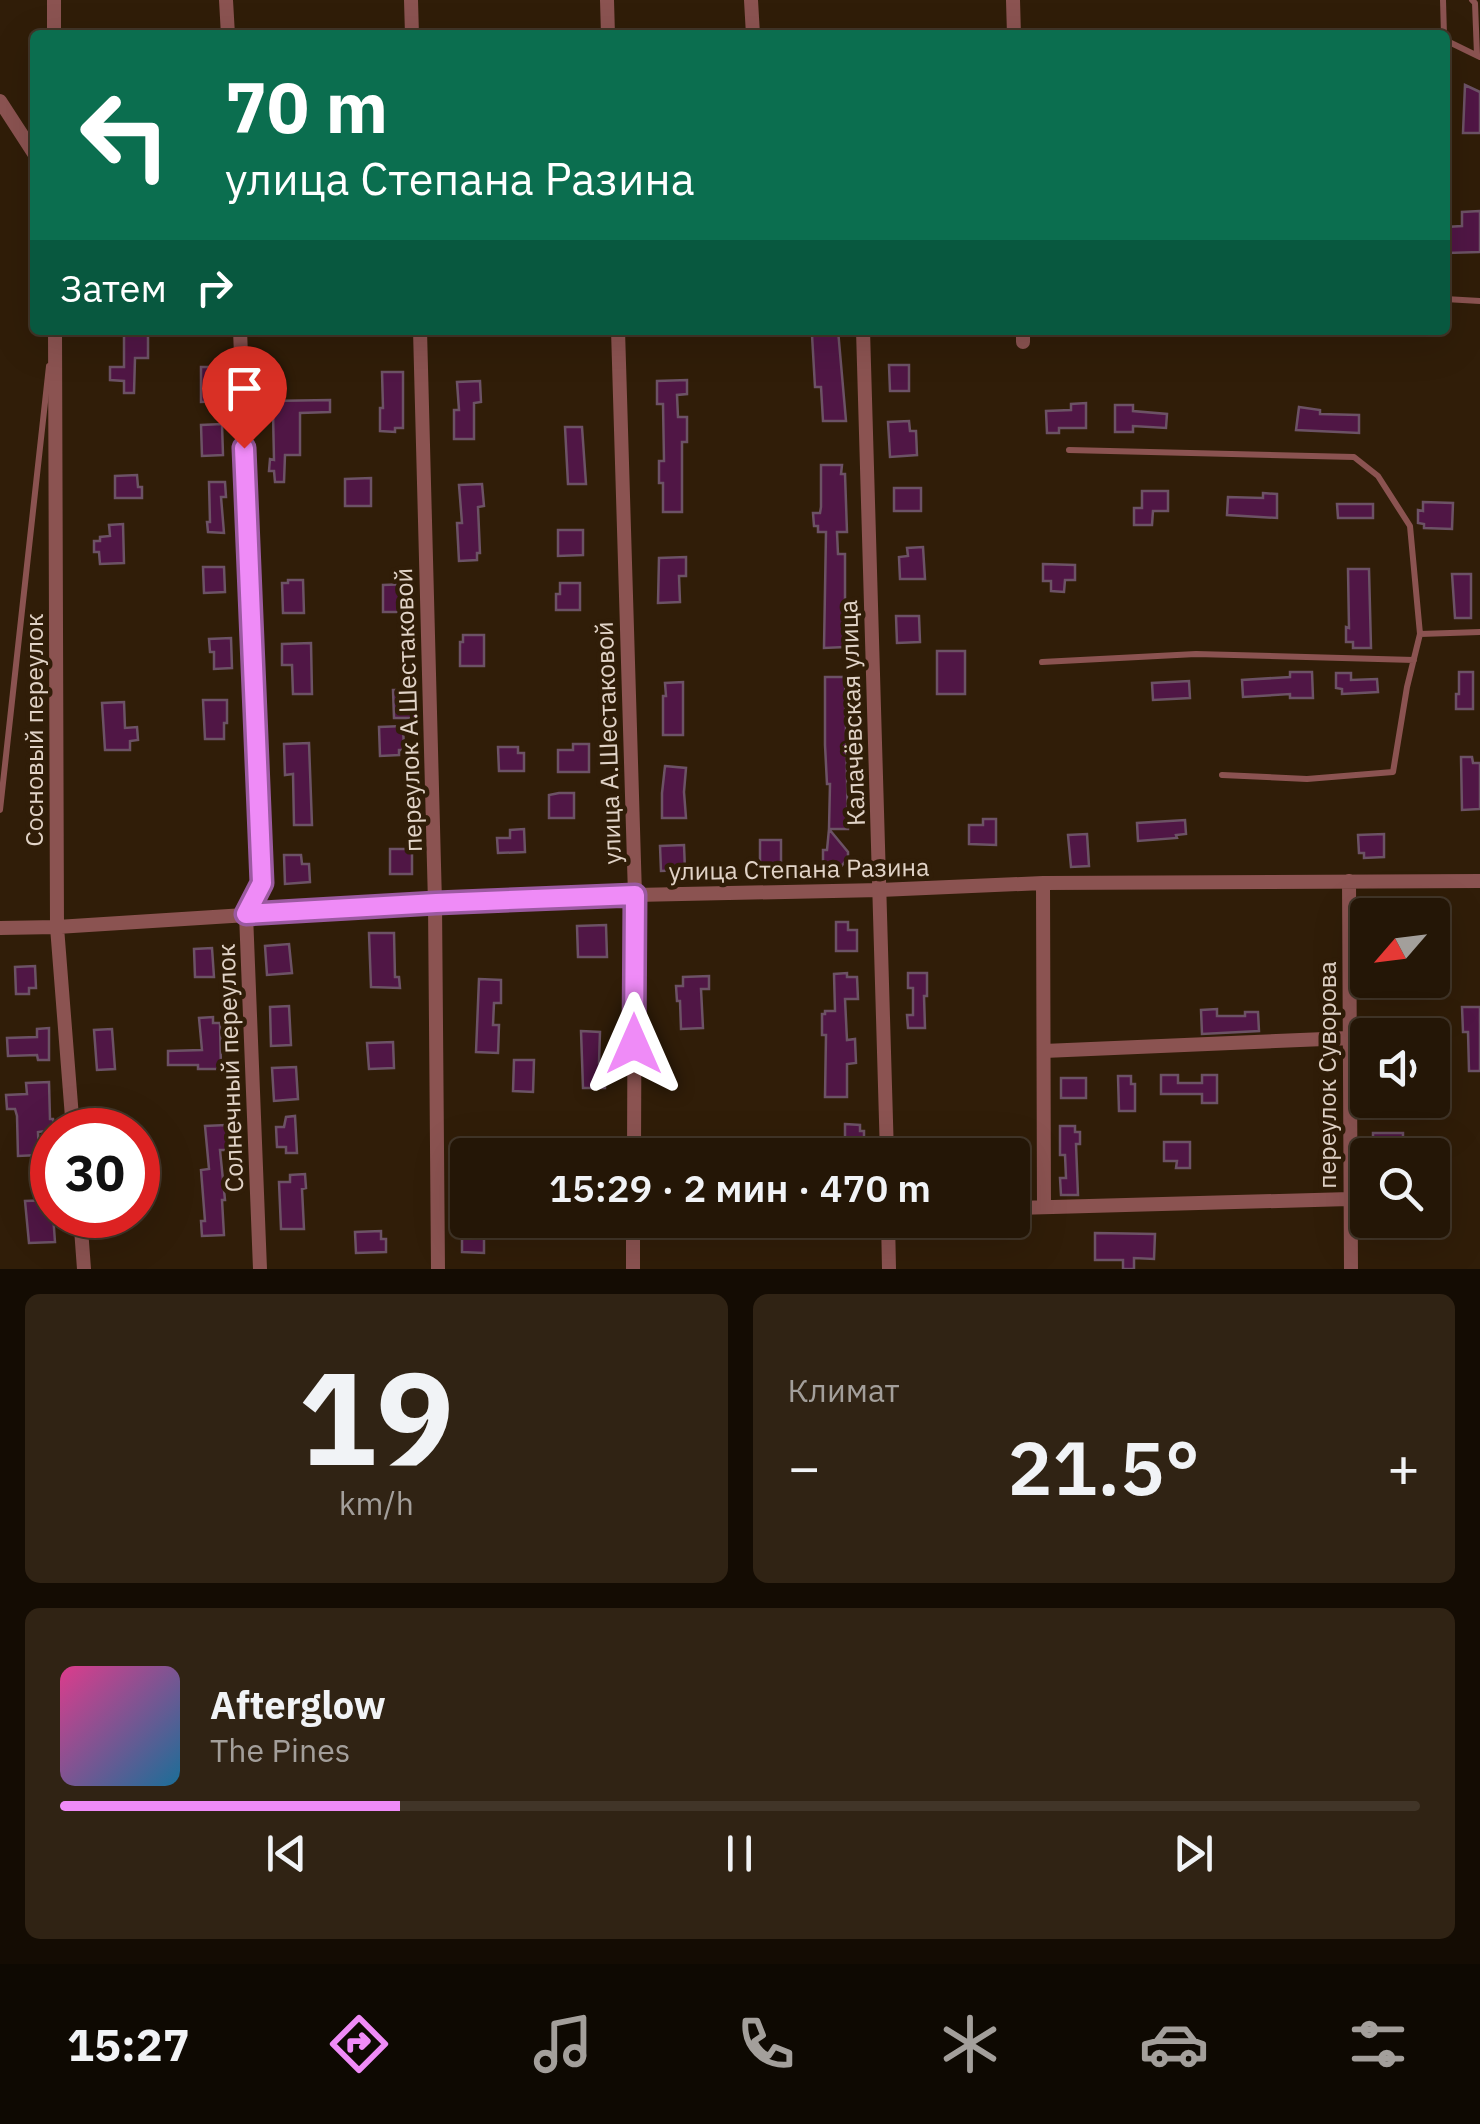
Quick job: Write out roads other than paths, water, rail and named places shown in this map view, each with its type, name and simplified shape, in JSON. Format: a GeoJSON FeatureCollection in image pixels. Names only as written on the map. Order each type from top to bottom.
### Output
{"type":"FeatureCollection","features":[{"type":"Feature","properties":{"kind":"street"},"geometry":{"type":"LineString","coordinates":[[54,0],[54,30]]}},
{"type":"Feature","properties":{"kind":"street"},"geometry":{"type":"LineString","coordinates":[[226,0],[228,30]]}},
{"type":"Feature","properties":{"kind":"street"},"geometry":{"type":"LineString","coordinates":[[411,0],[412,30]]}},
{"type":"Feature","properties":{"kind":"street"},"geometry":{"type":"LineString","coordinates":[[607,0],[608,30]]}},
{"type":"Feature","properties":{"kind":"street"},"geometry":{"type":"LineString","coordinates":[[752,0],[753,30]]}},
{"type":"Feature","properties":{"kind":"street"},"geometry":{"type":"LineString","coordinates":[[1013,0],[1014,30]]}},
{"type":"Feature","properties":{"kind":"street"},"geometry":{"type":"LineString","coordinates":[[0,100],[30,146]]}},
{"type":"Feature","properties":{"kind":"street","name":"Сосновый переулок"},"geometry":{"type":"LineString","coordinates":[[54,335],[57,928],[71,1108]]}},
{"type":"Feature","properties":{"kind":"street","name":"Солнечный переулок"},"geometry":{"type":"LineString","coordinates":[[240,335],[262,883],[246,914],[260,1269]]}},
{"type":"Feature","properties":{"kind":"street","name":"переулок А.Шестаковой"},"geometry":{"type":"LineString","coordinates":[[420,335],[436,903],[438,1269]]}},
{"type":"Feature","properties":{"kind":"street","name":"улица А.Шестаковой"},"geometry":{"type":"LineString","coordinates":[[618,335],[635,895],[634,1138]]}},
{"type":"Feature","properties":{"kind":"street","name":"Калачёвская улица"},"geometry":{"type":"LineString","coordinates":[[864,335],[886,1138]]}},
{"type":"Feature","properties":{"kind":"street","name":"переулок Суворова"},"geometry":{"type":"LineString","coordinates":[[1349,881],[1350,1199]]}},
{"type":"Feature","properties":{"kind":"street","name":"улица Степана Разина"},"geometry":{"type":"LineString","coordinates":[[0,928],[635,895],[1043,884],[1480,881]]}},
{"type":"Feature","properties":{"kind":"street"},"geometry":{"type":"LineString","coordinates":[[1043,884],[1044,1207]]}},
{"type":"Feature","properties":{"kind":"street"},"geometry":{"type":"LineString","coordinates":[[1044,1051],[1349,1038]]}},
{"type":"Feature","properties":{"kind":"street"},"geometry":{"type":"LineString","coordinates":[[1030,1207],[1350,1199]]}},
{"type":"Feature","properties":{"kind":"street"},"geometry":{"type":"LineString","coordinates":[[82,1238],[84,1269]]}},
{"type":"Feature","properties":{"kind":"street"},"geometry":{"type":"LineString","coordinates":[[633,1238],[633,1269]]}},
{"type":"Feature","properties":{"kind":"street"},"geometry":{"type":"LineString","coordinates":[[889,1238],[890,1269]]}},
{"type":"Feature","properties":{"kind":"street","name":"переулок Суворова"},"geometry":{"type":"LineString","coordinates":[[1351,1238],[1351,1269]]}},
{"type":"Feature","properties":{"kind":"lane"},"geometry":{"type":"LineString","coordinates":[[1444,0],[1444,30]]}},
{"type":"Feature","properties":{"kind":"lane"},"geometry":{"type":"LineString","coordinates":[[1472,0],[1478,56]]}},
{"type":"Feature","properties":{"kind":"lane"},"geometry":{"type":"LineString","coordinates":[[1450,41],[1478,56]]}},
{"type":"Feature","properties":{"kind":"lane"},"geometry":{"type":"LineString","coordinates":[[1450,299],[1480,300]]}},
{"type":"Feature","properties":{"kind":"lane"},"geometry":{"type":"LineString","coordinates":[[0,810],[53,335]]}},
{"type":"Feature","properties":{"kind":"lane"},"geometry":{"type":"LineString","coordinates":[[1069,450],[1354,457],[1378,476],[1410,526],[1420,634],[1394,772],[1306,779],[1222,775]]}},
{"type":"Feature","properties":{"kind":"lane"},"geometry":{"type":"LineString","coordinates":[[1420,634],[1480,632]]}},
{"type":"Feature","properties":{"kind":"lane"},"geometry":{"type":"LineString","coordinates":[[1042,662],[1196,654],[1414,660]]}}]}
